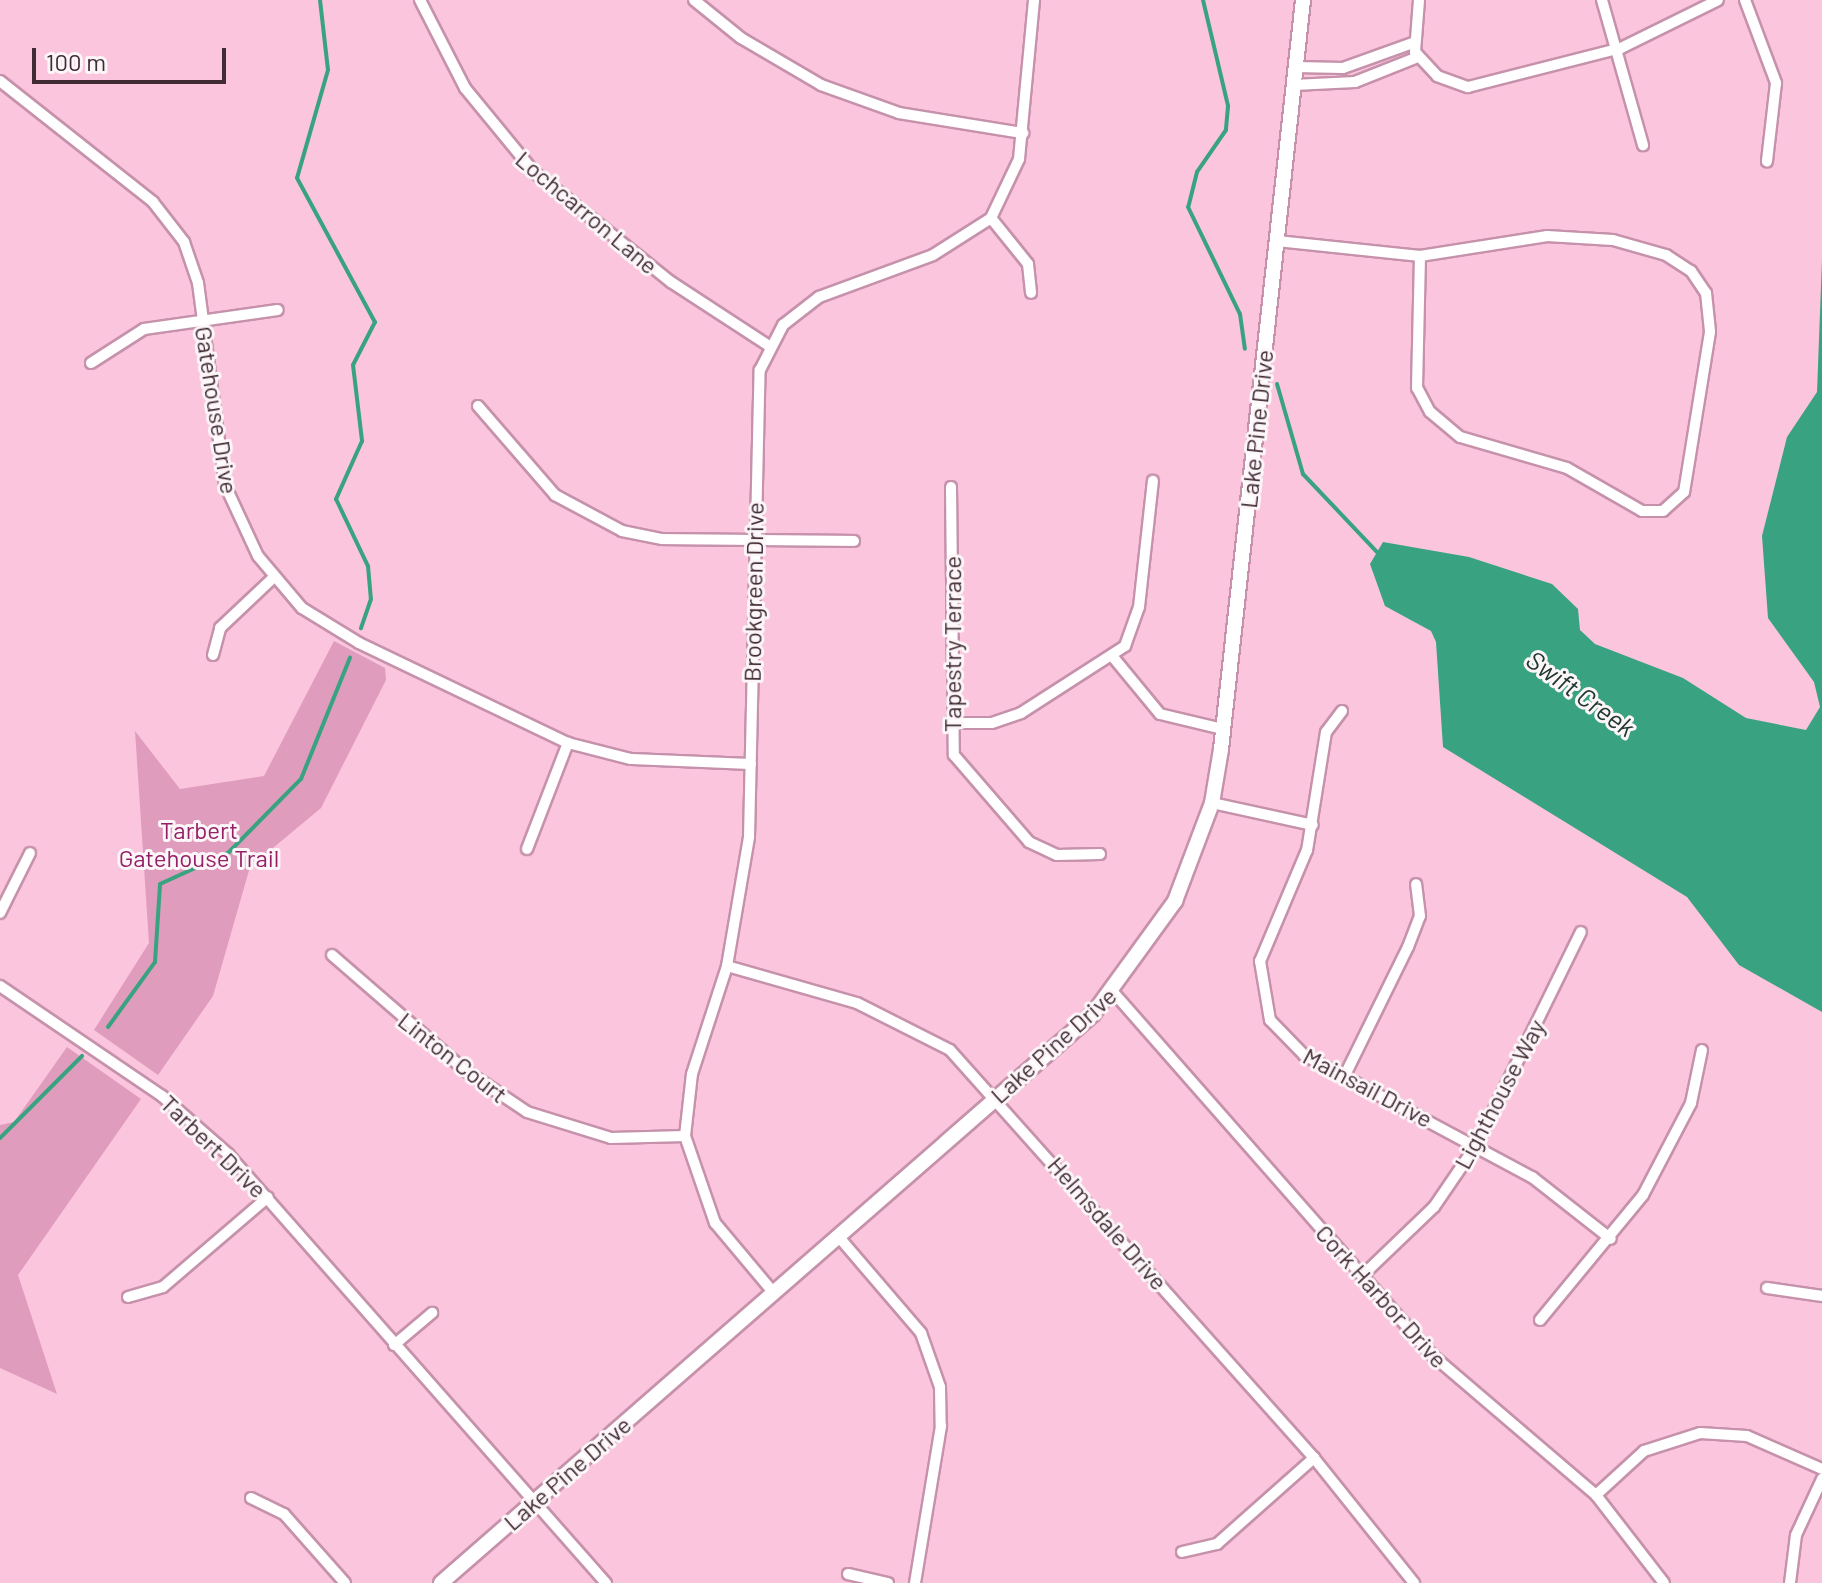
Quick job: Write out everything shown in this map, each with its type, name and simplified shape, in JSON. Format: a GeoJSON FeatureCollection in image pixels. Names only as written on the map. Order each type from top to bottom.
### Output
{"type":"FeatureCollection","features":[{"type":"Feature","properties":{"kind":"street","name":"Lochcarron Lane"},"geometry":{"type":"LineString","coordinates":[[420,0],[465,88],[534,172],[671,282],[769,346]]}},
{"type":"Feature","properties":{"kind":"street"},"geometry":{"type":"LineString","coordinates":[[694,0],[753,47],[821,85],[899,113],[1023,133]]}},
{"type":"Feature","properties":{"kind":"street"},"geometry":{"type":"LineString","coordinates":[[769,346],[819,297],[933,255],[991,218],[1015,174],[1023,133],[1034,0]]}},
{"type":"Feature","properties":{"kind":"street","name":"Lake Pine Drive"},"geometry":{"type":"LineString","coordinates":[[441,1583],[1114,993],[1175,901],[1212,803],[1223,729],[1303,0]]}},
{"type":"Feature","properties":{"kind":"street"},"geometry":{"type":"LineString","coordinates":[[1419,0],[1413,43],[1418,57],[1437,76],[1468,87],[1621,48],[1718,0]]}},
{"type":"Feature","properties":{"kind":"street"},"geometry":{"type":"LineString","coordinates":[[1602,0],[1621,48],[1643,145]]}},
{"type":"Feature","properties":{"kind":"street"},"geometry":{"type":"LineString","coordinates":[[1745,0],[1776,83],[1767,161]]}},
{"type":"Feature","properties":{"kind":"street"},"geometry":{"type":"LineString","coordinates":[[1296,67],[1343,68],[1413,43]]}},
{"type":"Feature","properties":{"kind":"street"},"geometry":{"type":"LineString","coordinates":[[1294,85],[1355,82],[1418,57]]}},
{"type":"Feature","properties":{"kind":"street","name":"Gatehouse Drive"},"geometry":{"type":"LineString","coordinates":[[0,81],[166,215],[189,253],[203,319],[225,485],[273,578],[336,631],[568,743],[653,761],[751,764]]}},
{"type":"Feature","properties":{"kind":"street"},"geometry":{"type":"LineString","coordinates":[[991,218],[1028,264],[1031,293]]}},
{"type":"Feature","properties":{"kind":"street"},"geometry":{"type":"LineString","coordinates":[[1277,241],[1420,256],[1571,235],[1641,246],[1691,271],[1711,316],[1677,503],[1642,511],[1567,468],[1473,442],[1439,422],[1417,388],[1412,359],[1420,256]]}},
{"type":"Feature","properties":{"kind":"street"},"geometry":{"type":"LineString","coordinates":[[91,363],[144,329],[278,310]]}},
{"type":"Feature","properties":{"kind":"street","name":"Brookgreen Drive"},"geometry":{"type":"LineString","coordinates":[[769,346],[756,393],[747,858],[727,966],[696,1055],[685,1136],[715,1223],[773,1292]]}},
{"type":"Feature","properties":{"kind":"street"},"geometry":{"type":"LineString","coordinates":[[478,406],[555,495],[586,516],[643,536],[854,541]]}},
{"type":"Feature","properties":{"kind":"street"},"geometry":{"type":"LineString","coordinates":[[949,723],[1006,719],[1113,657],[1136,623],[1153,481]]}},
{"type":"Feature","properties":{"kind":"street","name":"Tapestry Terrace"},"geometry":{"type":"LineString","coordinates":[[951,487],[949,723],[961,768],[1029,842],[1057,855],[1100,854]]}},
{"type":"Feature","properties":{"kind":"street"},"geometry":{"type":"LineString","coordinates":[[213,655],[220,628],[273,578]]}},
{"type":"Feature","properties":{"kind":"street"},"geometry":{"type":"LineString","coordinates":[[1113,657],[1160,714],[1223,729]]}},
{"type":"Feature","properties":{"kind":"street","name":"Mainsail Drive"},"geometry":{"type":"LineString","coordinates":[[1342,711],[1326,732],[1313,825],[1267,936],[1260,990],[1278,1034],[1344,1077],[1477,1144],[1611,1239]]}},
{"type":"Feature","properties":{"kind":"street"},"geometry":{"type":"LineString","coordinates":[[527,849],[568,743]]}},
{"type":"Feature","properties":{"kind":"street"},"geometry":{"type":"LineString","coordinates":[[1212,803],[1313,825]]}},
{"type":"Feature","properties":{"kind":"street"},"geometry":{"type":"LineString","coordinates":[[0,913],[30,853]]}},
{"type":"Feature","properties":{"kind":"street"},"geometry":{"type":"LineString","coordinates":[[1344,1077],[1420,916],[1416,884]]}},
{"type":"Feature","properties":{"kind":"street","name":"Lighthouse Way"},"geometry":{"type":"LineString","coordinates":[[1363,1275],[1434,1207],[1477,1144],[1581,932]]}},
{"type":"Feature","properties":{"kind":"street","name":"Linton Court"},"geometry":{"type":"LineString","coordinates":[[332,955],[466,1071],[527,1112],[611,1138],[685,1136]]}},
{"type":"Feature","properties":{"kind":"street","name":"Helmsdale Drive"},"geometry":{"type":"LineString","coordinates":[[727,966],[903,1022],[950,1050],[996,1096],[1314,1458],[1414,1583]]}},
{"type":"Feature","properties":{"kind":"street","name":"Tarbert Drive"},"geometry":{"type":"LineString","coordinates":[[0,986],[162,1096],[268,1197],[394,1345],[606,1583]]}},
{"type":"Feature","properties":{"kind":"street","name":"Cork Harbor Drive"},"geometry":{"type":"LineString","coordinates":[[1114,993],[1467,1388],[1596,1495],[1664,1583]]}},
{"type":"Feature","properties":{"kind":"street"},"geometry":{"type":"LineString","coordinates":[[1540,1320],[1611,1239],[1643,1195],[1691,1103],[1702,1050]]}},
{"type":"Feature","properties":{"kind":"street"},"geometry":{"type":"LineString","coordinates":[[128,1297],[163,1287],[268,1197]]}},
{"type":"Feature","properties":{"kind":"street"},"geometry":{"type":"LineString","coordinates":[[838,1236],[916,1326],[940,1387],[941,1426],[915,1583]]}},
{"type":"Feature","properties":{"kind":"street"},"geometry":{"type":"LineString","coordinates":[[1767,1288],[1822,1296]]}},
{"type":"Feature","properties":{"kind":"street"},"geometry":{"type":"LineString","coordinates":[[394,1345],[432,1313]]}},
{"type":"Feature","properties":{"kind":"street"},"geometry":{"type":"LineString","coordinates":[[1596,1495],[1644,1451],[1700,1433],[1747,1436],[1822,1469]]}},
{"type":"Feature","properties":{"kind":"street"},"geometry":{"type":"LineString","coordinates":[[1182,1552],[1217,1544],[1314,1458]]}},
{"type":"Feature","properties":{"kind":"street"},"geometry":{"type":"LineString","coordinates":[[1790,1583],[1796,1535],[1822,1479]]}},
{"type":"Feature","properties":{"kind":"street"},"geometry":{"type":"LineString","coordinates":[[251,1498],[284,1514],[345,1583]]}},
{"type":"Feature","properties":{"kind":"street"},"geometry":{"type":"LineString","coordinates":[[848,1574],[888,1583]]}},
{"type":"Feature","properties":{"kind":"green space","name":"Tarbert Gatehouse Trail"},"geometry":{"type":"Polygon","coordinates":[[[334,641],[385,668],[386,680],[321,808],[250,867],[213,996],[158,1075],[94,1030],[149,943],[135,731],[180,789],[264,776],[334,641]]]}},
{"type":"Feature","properties":{"kind":"green space"},"geometry":{"type":"Polygon","coordinates":[[[67,1047],[141,1099],[18,1275],[57,1394],[0,1368],[0,1125],[14,1122],[67,1047]]]}},
{"type":"Feature","properties":{"kind":"water"},"geometry":{"type":"Polygon","coordinates":[[[1822,260],[1822,1012],[1739,965],[1687,897],[1443,747],[1436,642],[1431,631],[1385,606],[1370,564],[1383,542],[1469,557],[1552,584],[1578,609],[1580,630],[1595,644],[1683,678],[1746,718],[1806,730],[1820,707],[1814,682],[1768,618],[1762,536],[1787,437],[1817,392],[1822,260]]]}},
{"type":"Feature","properties":{"kind":"waterway"},"geometry":{"type":"LineString","coordinates":[[320,0],[328,70],[297,178],[375,322],[353,365],[362,441],[336,499],[368,566],[371,599],[361,628]]}},
{"type":"Feature","properties":{"kind":"waterway","name":"Swift Creek"},"geometry":{"type":"LineString","coordinates":[[1203,0],[1228,106],[1226,130],[1197,172],[1188,207],[1240,314],[1245,349]]}},
{"type":"Feature","properties":{"kind":"waterway","name":"Swift Creek"},"geometry":{"type":"LineString","coordinates":[[1277,384],[1303,474],[1379,554]]}},
{"type":"Feature","properties":{"kind":"waterway"},"geometry":{"type":"LineString","coordinates":[[108,1027],[155,962],[160,884],[228,853],[301,779],[350,658]]}},
{"type":"Feature","properties":{"kind":"waterway"},"geometry":{"type":"LineString","coordinates":[[0,1138],[82,1056]]}}]}
